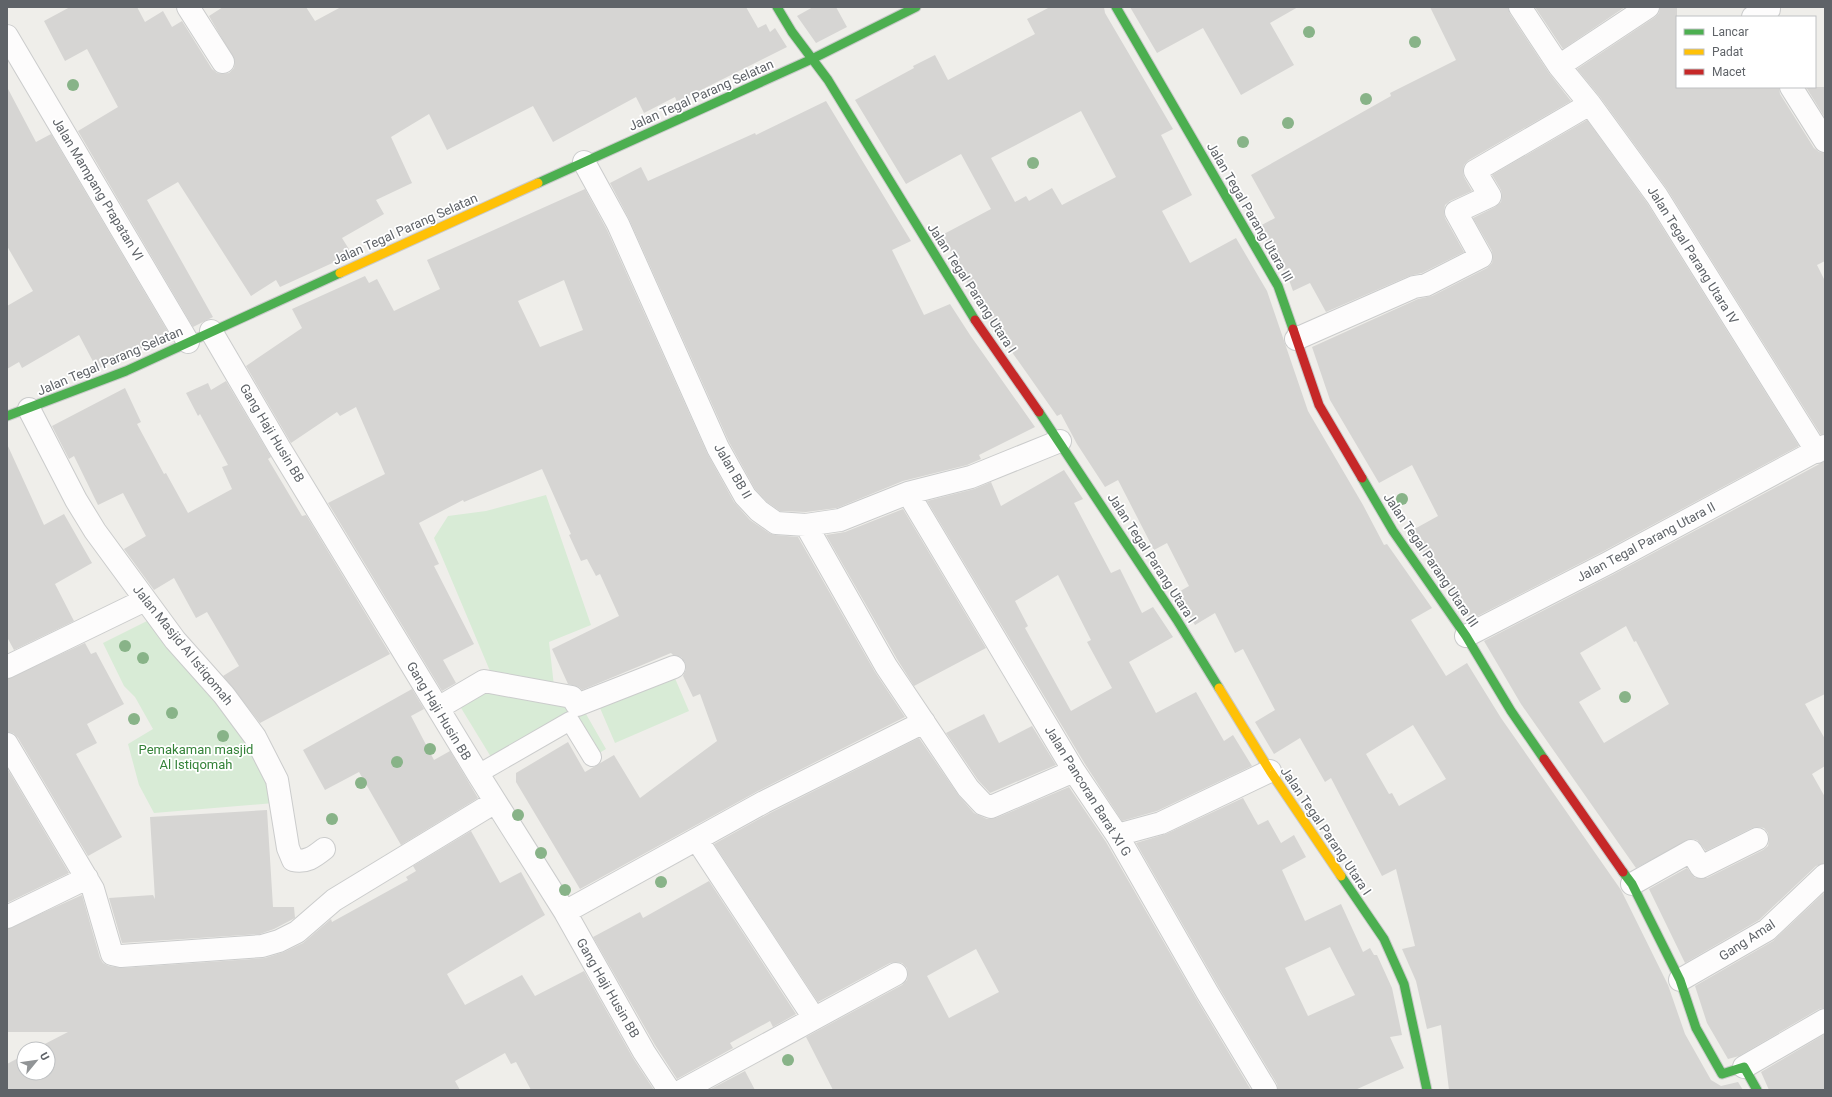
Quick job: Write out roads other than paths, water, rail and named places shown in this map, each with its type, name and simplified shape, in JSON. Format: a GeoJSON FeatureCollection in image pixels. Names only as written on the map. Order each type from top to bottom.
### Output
{"type":"FeatureCollection","features":[{"type":"Feature","properties":{"kind":"street"},"geometry":{"type":"LineString","coordinates":[[188,7],[223,62]]}},
{"type":"Feature","properties":{"kind":"street","name":"Jalan Tegal Parang Utara I"},"geometry":{"type":"LineString","coordinates":[[777,7],[828,80],[980,328],[1060,441],[1177,620],[1270,771],[1384,938],[1404,984],[1427,1090]]}},
{"type":"Feature","properties":{"kind":"street","name":"Jalan Tegal Parang Selatan"},"geometry":{"type":"LineString","coordinates":[[7,416],[30,409],[126,371],[211,331],[812,59],[916,7]]}},
{"type":"Feature","properties":{"kind":"street","name":"Jalan Tegal Parang Utara III"},"geometry":{"type":"LineString","coordinates":[[1116,7],[1278,286],[1319,406],[1393,531],[1466,636],[1511,711],[1632,884],[1680,980],[1696,1028],[1722,1074],[1744,1067]]}},
{"type":"Feature","properties":{"kind":"street","name":"Jalan Tegal Parang Utara IV"},"geometry":{"type":"LineString","coordinates":[[1520,7],[1559,66],[1590,104],[1657,196],[1821,449]]}},
{"type":"Feature","properties":{"kind":"street"},"geometry":{"type":"LineString","coordinates":[[1559,66],[1648,7]]}},
{"type":"Feature","properties":{"kind":"street"},"geometry":{"type":"LineString","coordinates":[[1756,16],[1769,9],[1769,7]]}},
{"type":"Feature","properties":{"kind":"street","name":"Jalan Mampang Prapatan VI"},"geometry":{"type":"LineString","coordinates":[[7,36],[188,342]]}},
{"type":"Feature","properties":{"kind":"street"},"geometry":{"type":"LineString","coordinates":[[1792,88],[1825,141]]}},
{"type":"Feature","properties":{"kind":"street"},"geometry":{"type":"LineString","coordinates":[[1296,339],[1414,287],[1426,286],[1481,257],[1456,212],[1490,196],[1475,171],[1590,104]]}},
{"type":"Feature","properties":{"kind":"street","name":"Jalan BB II"},"geometry":{"type":"LineString","coordinates":[[584,162],[618,224],[718,448],[745,496],[759,511],[776,523],[806,525],[840,520],[908,493],[971,477],[1060,441]]}},
{"type":"Feature","properties":{"kind":"street","name":"Gang Haji Husin BB"},"geometry":{"type":"LineString","coordinates":[[211,331],[283,454],[495,802],[565,912],[644,1052],[669,1090]]}},
{"type":"Feature","properties":{"kind":"street","name":"Jalan Masjid Al Istiqomah"},"geometry":{"type":"LineString","coordinates":[[30,409],[76,500],[95,531],[176,640],[224,695],[255,737],[277,780],[288,848],[293,860],[301,862],[312,858],[324,849]]}},
{"type":"Feature","properties":{"kind":"street","name":"Jalan Tegal Parang Utara II"},"geometry":{"type":"LineString","coordinates":[[1466,636],[1821,449]]}},
{"type":"Feature","properties":{"kind":"street","name":"Jalan Pancoran Barat XI G"},"geometry":{"type":"LineString","coordinates":[[908,493],[1074,771],[1117,835],[1207,992],[1266,1090]]}},
{"type":"Feature","properties":{"kind":"street"},"geometry":{"type":"LineString","coordinates":[[806,525],[886,666],[968,788],[983,804],[991,807],[1074,771]]}},
{"type":"Feature","properties":{"kind":"street"},"geometry":{"type":"LineString","coordinates":[[7,667],[145,600]]}},
{"type":"Feature","properties":{"kind":"street"},"geometry":{"type":"LineString","coordinates":[[438,708],[484,681],[572,697],[577,704],[674,667]]}},
{"type":"Feature","properties":{"kind":"street"},"geometry":{"type":"LineString","coordinates":[[565,912],[764,802],[924,722]]}},
{"type":"Feature","properties":{"kind":"street"},"geometry":{"type":"LineString","coordinates":[[7,744],[93,889],[112,954],[121,956],[262,946],[279,941],[297,932],[334,900],[495,802]]}},
{"type":"Feature","properties":{"kind":"street"},"geometry":{"type":"LineString","coordinates":[[1117,835],[1161,823],[1270,771]]}},
{"type":"Feature","properties":{"kind":"street"},"geometry":{"type":"LineString","coordinates":[[1632,884],[1691,851],[1701,867],[1757,839]]}},
{"type":"Feature","properties":{"kind":"street"},"geometry":{"type":"LineString","coordinates":[[697,840],[814,1018]]}},
{"type":"Feature","properties":{"kind":"street","name":"Gang Amal"},"geometry":{"type":"LineString","coordinates":[[1680,980],[1768,930],[1825,875]]}},
{"type":"Feature","properties":{"kind":"street"},"geometry":{"type":"LineString","coordinates":[[7,917],[87,878]]}},
{"type":"Feature","properties":{"kind":"street"},"geometry":{"type":"LineString","coordinates":[[684,1090],[896,974]]}},
{"type":"Feature","properties":{"kind":"street"},"geometry":{"type":"LineString","coordinates":[[1757,1090],[1744,1067],[1825,1020]]}},
{"type":"Feature","properties":{"kind":"lane"},"geometry":{"type":"LineString","coordinates":[[478,774],[570,721],[592,757]]}},
{"type":"Feature","properties":{"kind":"park label","name":"Pemakaman masjid Al Istiqomah"},"geometry":{"type":"Point","coordinates":[196,756]}}]}
